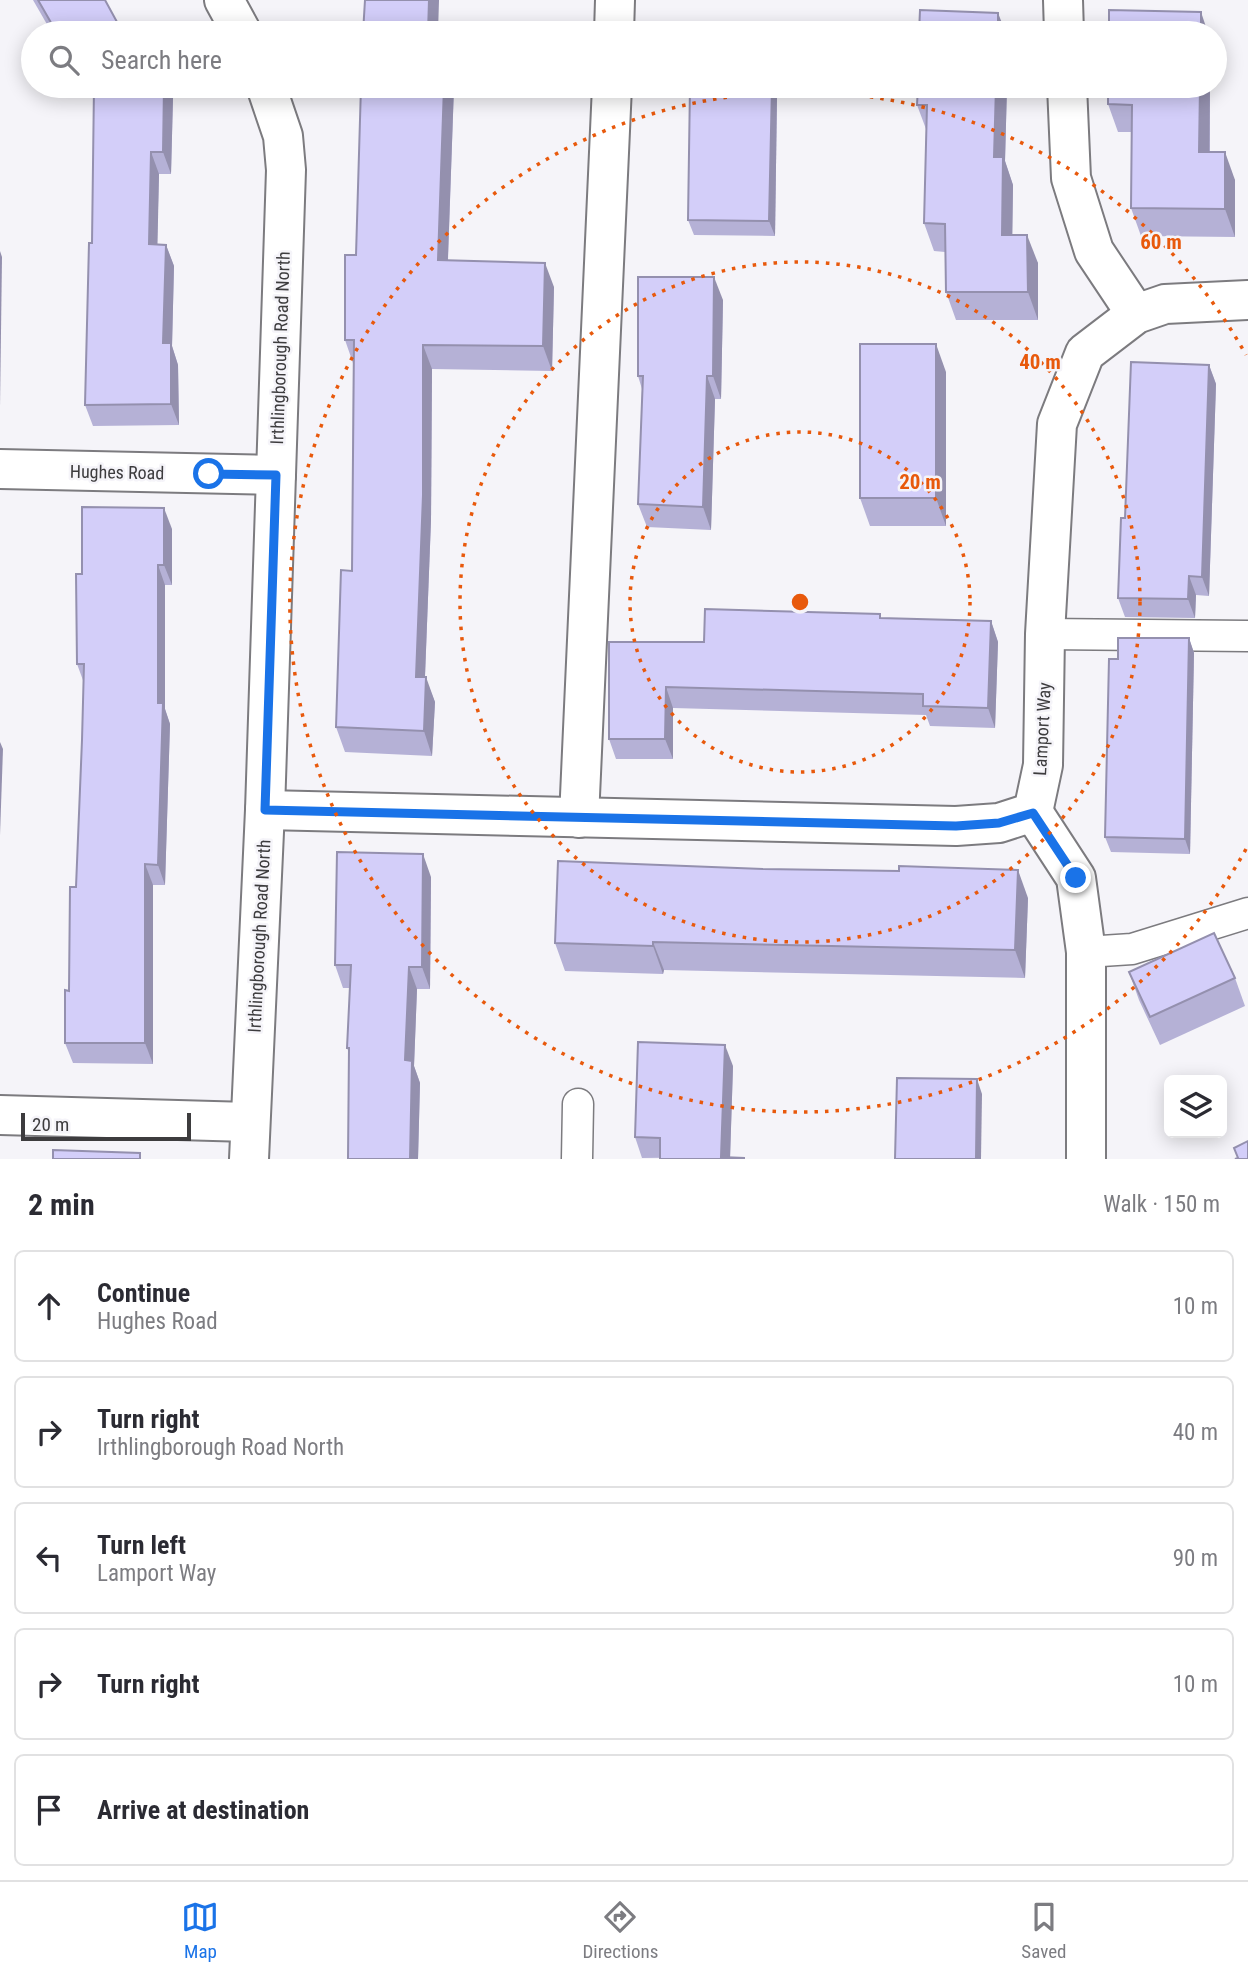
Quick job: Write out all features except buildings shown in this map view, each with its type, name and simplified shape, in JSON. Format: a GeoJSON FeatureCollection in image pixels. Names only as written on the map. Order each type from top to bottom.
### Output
{"type":"FeatureCollection","features":[{"type":"Feature","properties":{"kind":"street"},"geometry":{"type":"LineString","coordinates":[[224,0],[235,21]]}},
{"type":"Feature","properties":{"kind":"street"},"geometry":{"type":"LineString","coordinates":[[614,21],[615,0]]}},
{"type":"Feature","properties":{"kind":"street"},"geometry":{"type":"LineString","coordinates":[[1063,0],[1064,21]]}},
{"type":"Feature","properties":{"kind":"street","name":"Irthlingborough Road North"},"geometry":{"type":"LineString","coordinates":[[249,1140],[265,810],[286,170],[284,136],[270,98]]}},
{"type":"Feature","properties":{"kind":"street"},"geometry":{"type":"LineString","coordinates":[[579,818],[611,98]]}},
{"type":"Feature","properties":{"kind":"street"},"geometry":{"type":"LineString","coordinates":[[1068,98],[1071,178],[1094,251],[1136,314]]}},
{"type":"Feature","properties":{"kind":"street","name":"Lamport Way"},"geometry":{"type":"LineString","coordinates":[[1033,813],[1043,765],[1045,634],[1057,425],[1085,353],[1136,314],[1165,304],[1248,300]]}},
{"type":"Feature","properties":{"kind":"street","name":"Hughes Road"},"geometry":{"type":"LineString","coordinates":[[0,469],[276,475]]}},
{"type":"Feature","properties":{"kind":"street"},"geometry":{"type":"LineString","coordinates":[[265,810],[956,826],[999,823],[1033,813],[1076,878],[1086,952],[1086,1159]]}},
{"type":"Feature","properties":{"kind":"street"},"geometry":{"type":"LineString","coordinates":[[0,1115],[249,1140]]}},
{"type":"Feature","properties":{"kind":"lane"},"geometry":{"type":"LineString","coordinates":[[1045,634],[1248,636]]}},
{"type":"Feature","properties":{"kind":"lane"},"geometry":{"type":"LineString","coordinates":[[1086,952],[1132,949],[1248,913]]}},
{"type":"Feature","properties":{"kind":"lane"},"geometry":{"type":"LineString","coordinates":[[577,1159],[578,1104]]}},
{"type":"Feature","properties":{"kind":"route"},"geometry":{"type":"LineString","coordinates":[[209,474],[276,475],[265,810],[956,826],[999,823],[1033,813],[1076,878]]}}]}
